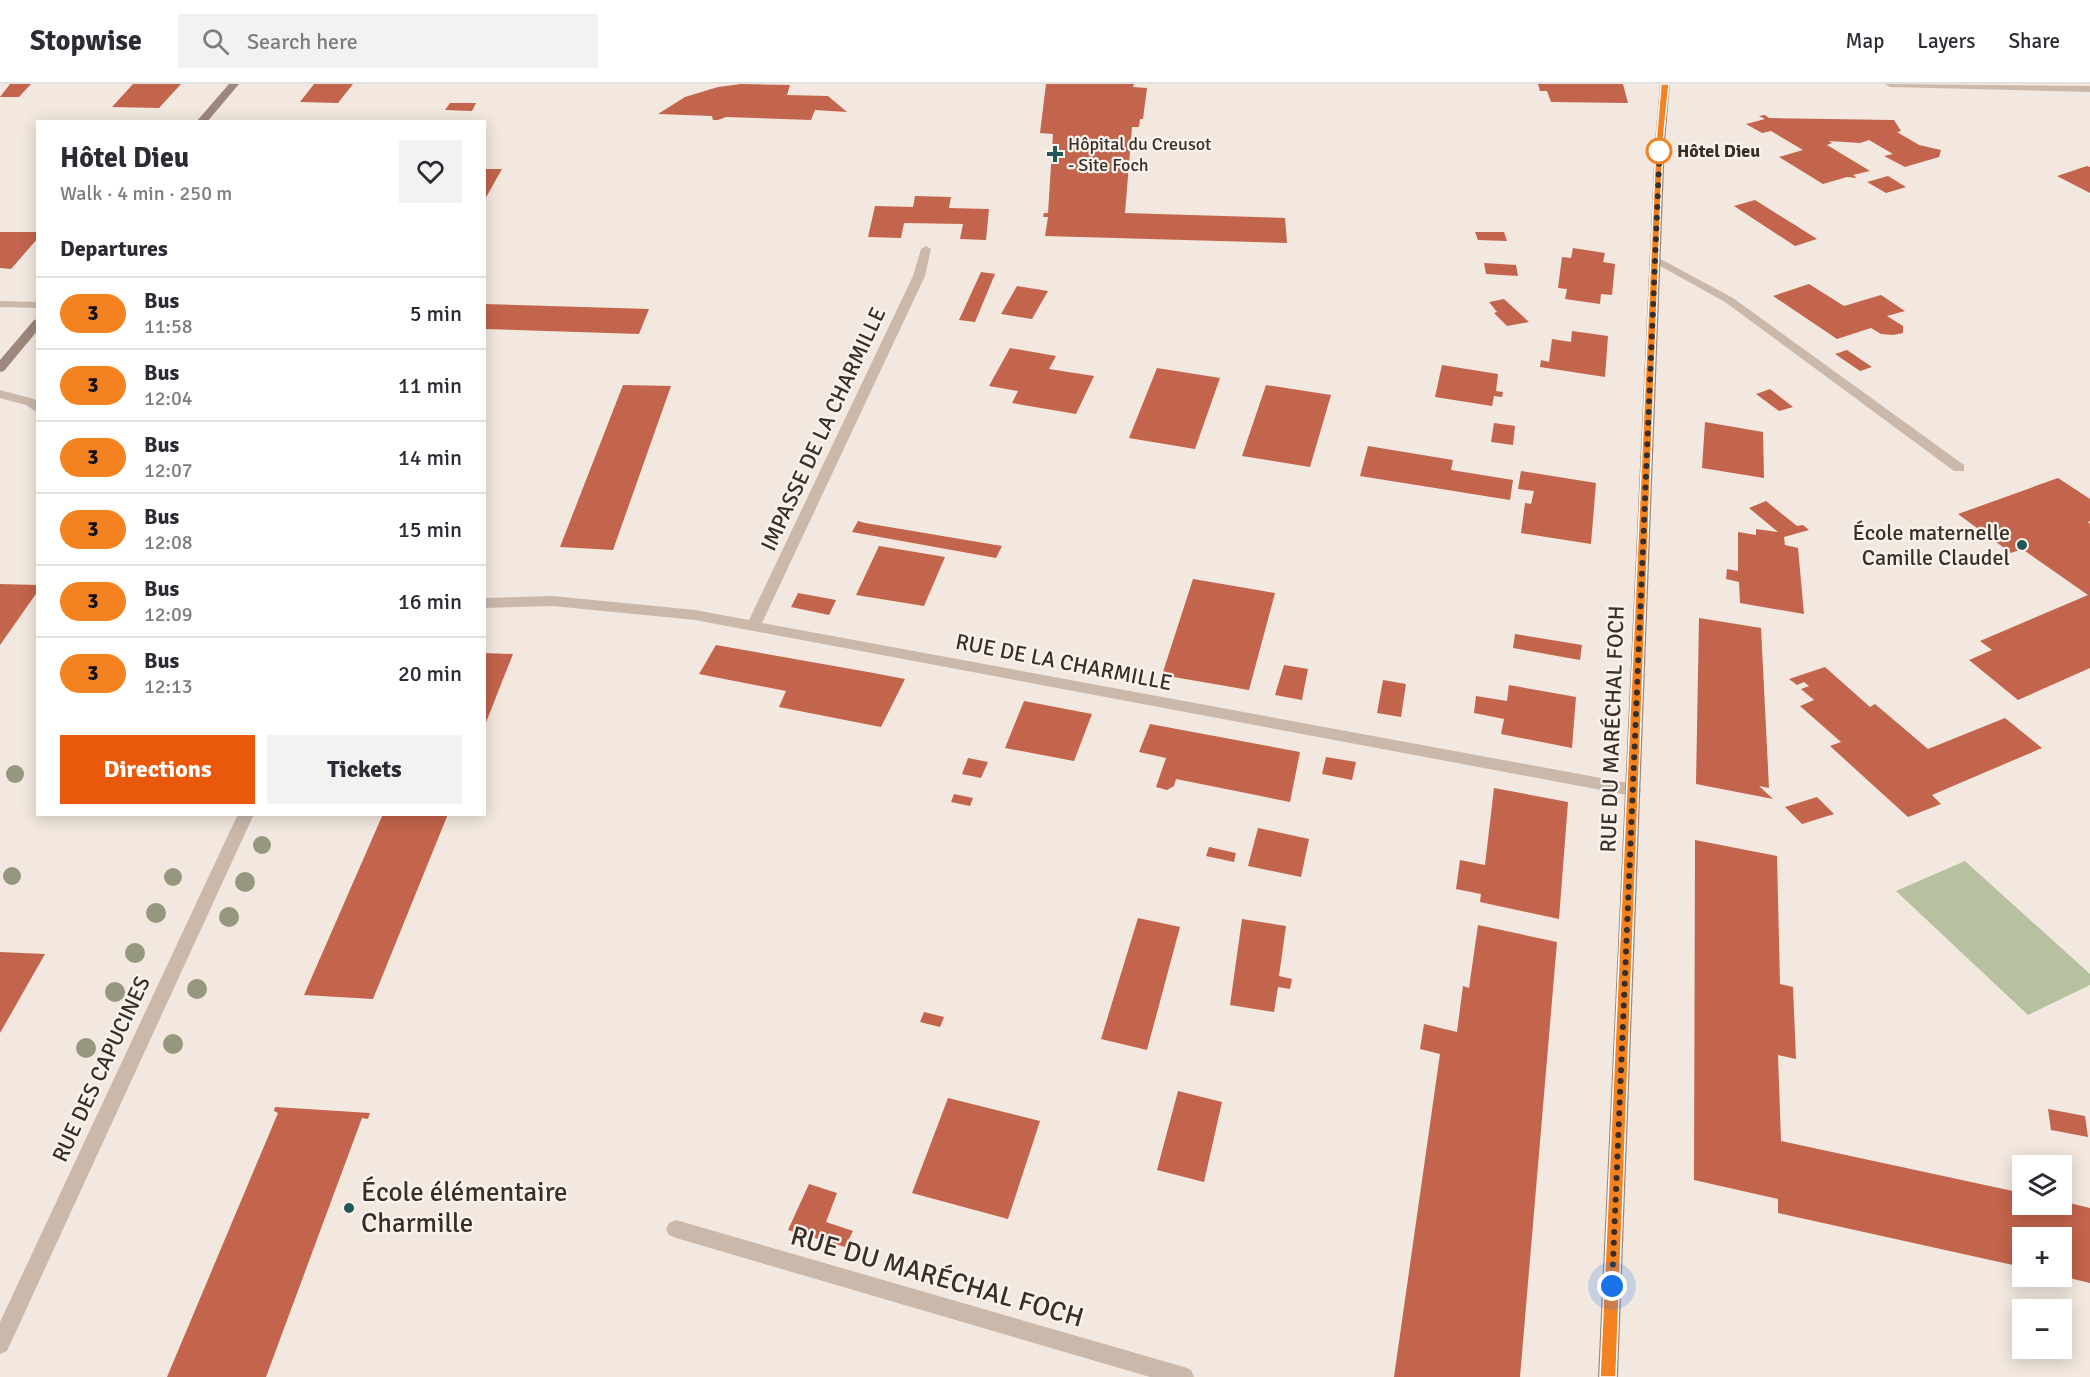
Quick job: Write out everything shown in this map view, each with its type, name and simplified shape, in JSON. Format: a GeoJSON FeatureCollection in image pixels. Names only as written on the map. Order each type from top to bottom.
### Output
{"type":"FeatureCollection","features":[{"type":"Feature","properties":{"kind":"main road"},"geometry":{"type":"LineString","coordinates":[[203,120],[234,84]]}},
{"type":"Feature","properties":{"kind":"main road","name":"RUE DU MARÉCHAL FOCH"},"geometry":{"type":"LineString","coordinates":[[1608,1377],[1660,142],[1665,84]]}},
{"type":"Feature","properties":{"kind":"main road"},"geometry":{"type":"LineString","coordinates":[[0,368],[36,324]]}},
{"type":"Feature","properties":{"kind":"street"},"geometry":{"type":"LineString","coordinates":[[1890,84],[2090,89]]}},
{"type":"Feature","properties":{"kind":"street","name":"IMPASSE DE LA CHARMILLE"},"geometry":{"type":"LineString","coordinates":[[753,626],[919,276],[926,249]]}},
{"type":"Feature","properties":{"kind":"street"},"geometry":{"type":"LineString","coordinates":[[1655,259],[1729,300],[1959,468]]}},
{"type":"Feature","properties":{"kind":"street"},"geometry":{"type":"LineString","coordinates":[[0,304],[36,305]]}},
{"type":"Feature","properties":{"kind":"street"},"geometry":{"type":"LineString","coordinates":[[0,394],[30,402],[36,407]]}},
{"type":"Feature","properties":{"kind":"street","name":"RUE DE LA CHARMILLE"},"geometry":{"type":"LineString","coordinates":[[486,603],[553,601],[629,606],[753,626],[1633,790]]}},
{"type":"Feature","properties":{"kind":"street","name":"RUE DES CAPUCINES"},"geometry":{"type":"LineString","coordinates":[[0,1344],[245,816]]}},
{"type":"Feature","properties":{"kind":"street","name":"RUE DU MARÉCHAL FOCH"},"geometry":{"type":"LineString","coordinates":[[676,1229],[1184,1377]]}},
{"type":"Feature","properties":{"kind":"green space"},"geometry":{"type":"Polygon","coordinates":[[[1965,861],[2090,974],[2090,985],[2028,1015],[1896,891],[1965,861]]]}},
{"type":"Feature","properties":{"kind":"building"},"geometry":{"type":"Polygon","coordinates":[[[10,84],[31,84],[19,97],[0,97],[10,84]]]}},
{"type":"Feature","properties":{"kind":"building"},"geometry":{"type":"Polygon","coordinates":[[[133,84],[181,84],[159,108],[112,107],[133,84]]]}},
{"type":"Feature","properties":{"kind":"building"},"geometry":{"type":"Polygon","coordinates":[[[314,84],[353,84],[338,103],[300,102],[314,84]]]}},
{"type":"Feature","properties":{"kind":"building"},"geometry":{"type":"Polygon","coordinates":[[[741,84],[790,85],[787,95],[828,96],[847,112],[815,110],[811,120],[726,117],[713,120],[712,116],[658,114],[685,97],[718,87],[741,84]]]}},
{"type":"Feature","properties":{"kind":"building"},"geometry":{"type":"Polygon","coordinates":[[[1046,84],[1134,84],[1133,87],[1147,88],[1143,119],[1140,119],[1139,127],[1132,127],[1125,213],[1285,218],[1287,243],[1045,236],[1048,217],[1043,217],[1044,213],[1048,213],[1053,134],[1040,133],[1046,84]]]}},
{"type":"Feature","properties":{"kind":"building"},"geometry":{"type":"Polygon","coordinates":[[[1538,84],[1623,84],[1628,103],[1551,102],[1547,91],[1540,91],[1538,84]]]}},
{"type":"Feature","properties":{"kind":"building"},"geometry":{"type":"Polygon","coordinates":[[[450,103],[476,103],[472,111],[445,110],[450,103]]]}},
{"type":"Feature","properties":{"kind":"building"},"geometry":{"type":"Polygon","coordinates":[[[1765,115],[1769,118],[1894,120],[1901,131],[1897,132],[1919,145],[1941,150],[1939,157],[1905,167],[1884,156],[1893,154],[1869,140],[1860,143],[1829,141],[1832,143],[1827,145],[1870,171],[1853,175],[1857,178],[1847,177],[1823,184],[1779,157],[1803,150],[1771,131],[1762,133],[1746,124],[1765,119],[1759,116],[1765,115]]]}},
{"type":"Feature","properties":{"kind":"building"},"geometry":{"type":"Polygon","coordinates":[[[2090,167],[2090,193],[2057,176],[2090,167]]]}},
{"type":"Feature","properties":{"kind":"building"},"geometry":{"type":"Polygon","coordinates":[[[486,169],[502,169],[486,197],[486,169]]]}},
{"type":"Feature","properties":{"kind":"building"},"geometry":{"type":"Polygon","coordinates":[[[1888,176],[1906,187],[1886,193],[1867,182],[1888,176]]]}},
{"type":"Feature","properties":{"kind":"building"},"geometry":{"type":"Polygon","coordinates":[[[915,196],[951,197],[949,208],[989,209],[986,240],[960,239],[963,224],[904,223],[901,238],[868,237],[875,206],[913,207],[915,196]]]}},
{"type":"Feature","properties":{"kind":"building"},"geometry":{"type":"Polygon","coordinates":[[[1755,200],[1817,239],[1795,246],[1734,206],[1755,200]]]}},
{"type":"Feature","properties":{"kind":"building"},"geometry":{"type":"Polygon","coordinates":[[[0,232],[36,232],[36,240],[11,269],[0,268],[0,232]]]}},
{"type":"Feature","properties":{"kind":"building"},"geometry":{"type":"Polygon","coordinates":[[[1475,232],[1504,232],[1507,241],[1478,240],[1475,232]]]}},
{"type":"Feature","properties":{"kind":"building"},"geometry":{"type":"Polygon","coordinates":[[[1573,248],[1605,253],[1603,262],[1615,264],[1612,295],[1601,294],[1600,304],[1565,299],[1567,289],[1558,288],[1562,257],[1571,258],[1573,248]]]}},
{"type":"Feature","properties":{"kind":"building"},"geometry":{"type":"Polygon","coordinates":[[[1484,263],[1516,265],[1518,276],[1486,274],[1484,263]]]}},
{"type":"Feature","properties":{"kind":"building"},"geometry":{"type":"Polygon","coordinates":[[[981,272],[995,274],[975,322],[959,320],[981,272]]]}},
{"type":"Feature","properties":{"kind":"building"},"geometry":{"type":"Polygon","coordinates":[[[1809,284],[1844,306],[1881,295],[1905,311],[1887,316],[1903,326],[1903,333],[1881,334],[1871,328],[1837,339],[1773,296],[1809,284]]]}},
{"type":"Feature","properties":{"kind":"building"},"geometry":{"type":"Polygon","coordinates":[[[1017,286],[1048,291],[1032,319],[1001,314],[1017,286]]]}},
{"type":"Feature","properties":{"kind":"building"},"geometry":{"type":"Polygon","coordinates":[[[1504,299],[1529,322],[1507,326],[1494,313],[1497,312],[1489,302],[1504,299]]]}},
{"type":"Feature","properties":{"kind":"building"},"geometry":{"type":"Polygon","coordinates":[[[486,304],[649,309],[639,334],[486,329],[486,304]]]}},
{"type":"Feature","properties":{"kind":"building"},"geometry":{"type":"Polygon","coordinates":[[[1572,331],[1608,336],[1605,377],[1540,367],[1541,360],[1549,362],[1552,339],[1571,342],[1572,331]]]}},
{"type":"Feature","properties":{"kind":"building"},"geometry":{"type":"Polygon","coordinates":[[[1010,348],[1056,356],[1049,369],[1094,376],[1076,414],[1012,403],[1018,391],[989,386],[1010,348]]]}},
{"type":"Feature","properties":{"kind":"building"},"geometry":{"type":"Polygon","coordinates":[[[1847,350],[1872,367],[1860,371],[1835,354],[1847,350]]]}},
{"type":"Feature","properties":{"kind":"building"},"geometry":{"type":"Polygon","coordinates":[[[1442,365],[1498,374],[1496,391],[1503,392],[1502,397],[1494,396],[1492,406],[1435,397],[1442,365]]]}},
{"type":"Feature","properties":{"kind":"building"},"geometry":{"type":"Polygon","coordinates":[[[1157,368],[1220,378],[1195,449],[1129,438],[1157,368]]]}},
{"type":"Feature","properties":{"kind":"building"},"geometry":{"type":"Polygon","coordinates":[[[623,385],[671,386],[613,550],[560,547],[623,385]]]}},
{"type":"Feature","properties":{"kind":"building"},"geometry":{"type":"Polygon","coordinates":[[[1266,385],[1331,395],[1310,467],[1242,456],[1266,385]]]}},
{"type":"Feature","properties":{"kind":"building"},"geometry":{"type":"Polygon","coordinates":[[[1770,389],[1793,407],[1779,411],[1756,394],[1770,389]]]}},
{"type":"Feature","properties":{"kind":"building"},"geometry":{"type":"Polygon","coordinates":[[[1705,422],[1763,432],[1764,478],[1702,468],[1705,422]]]}},
{"type":"Feature","properties":{"kind":"building"},"geometry":{"type":"Polygon","coordinates":[[[1494,423],[1515,426],[1513,445],[1491,442],[1494,423]]]}},
{"type":"Feature","properties":{"kind":"building"},"geometry":{"type":"Polygon","coordinates":[[[1368,446],[1453,460],[1451,470],[1513,480],[1510,500],[1360,476],[1368,446]]]}},
{"type":"Feature","properties":{"kind":"building"},"geometry":{"type":"Polygon","coordinates":[[[1521,471],[1596,483],[1591,544],[1521,533],[1525,503],[1531,504],[1534,491],[1518,489],[1521,471]]]}},
{"type":"Feature","properties":{"kind":"building"},"geometry":{"type":"Polygon","coordinates":[[[2058,478],[2090,499],[2090,521],[2088,522],[2090,524],[2090,668],[2018,700],[1969,660],[1992,650],[1980,641],[2088,595],[2022,549],[2011,553],[1958,514],[2058,478]]]}},
{"type":"Feature","properties":{"kind":"building"},"geometry":{"type":"Polygon","coordinates":[[[1766,501],[1797,526],[1803,525],[1809,530],[1784,537],[1785,545],[1798,548],[1804,614],[1740,603],[1739,582],[1726,579],[1727,569],[1738,571],[1738,532],[1756,535],[1756,529],[1778,532],[1749,508],[1766,501]]]}},
{"type":"Feature","properties":{"kind":"building"},"geometry":{"type":"Polygon","coordinates":[[[858,521],[1002,546],[996,558],[852,532],[858,521]]]}},
{"type":"Feature","properties":{"kind":"building"},"geometry":{"type":"Polygon","coordinates":[[[879,546],[945,557],[924,606],[856,595],[879,546]]]}},
{"type":"Feature","properties":{"kind":"building"},"geometry":{"type":"Polygon","coordinates":[[[1193,579],[1275,593],[1249,690],[1162,675],[1193,579]]]}},
{"type":"Feature","properties":{"kind":"building"},"geometry":{"type":"Polygon","coordinates":[[[0,584],[36,585],[36,594],[0,645],[0,584]]]}},
{"type":"Feature","properties":{"kind":"building"},"geometry":{"type":"Polygon","coordinates":[[[798,593],[836,600],[829,615],[791,607],[798,593]]]}},
{"type":"Feature","properties":{"kind":"building"},"geometry":{"type":"Polygon","coordinates":[[[1699,618],[1761,628],[1769,788],[1759,786],[1773,799],[1696,784],[1699,618]]]}},
{"type":"Feature","properties":{"kind":"building"},"geometry":{"type":"Polygon","coordinates":[[[1515,634],[1582,645],[1580,660],[1513,648],[1515,634]]]}},
{"type":"Feature","properties":{"kind":"building"},"geometry":{"type":"Polygon","coordinates":[[[716,645],[905,679],[881,727],[779,707],[786,691],[699,674],[716,645]]]}},
{"type":"Feature","properties":{"kind":"building"},"geometry":{"type":"Polygon","coordinates":[[[486,653],[513,654],[486,722],[486,653]]]}},
{"type":"Feature","properties":{"kind":"building"},"geometry":{"type":"Polygon","coordinates":[[[1284,665],[1308,669],[1302,700],[1275,695],[1284,665]]]}},
{"type":"Feature","properties":{"kind":"building"},"geometry":{"type":"Polygon","coordinates":[[[1825,667],[1870,707],[1875,704],[1928,749],[2005,718],[2042,748],[1932,795],[1941,804],[1908,817],[1830,746],[1841,742],[1800,706],[1814,700],[1801,689],[1809,686],[1804,682],[1797,685],[1789,679],[1825,667]]]}},
{"type":"Feature","properties":{"kind":"building"},"geometry":{"type":"Polygon","coordinates":[[[1383,680],[1406,684],[1401,717],[1377,713],[1383,680]]]}},
{"type":"Feature","properties":{"kind":"building"},"geometry":{"type":"Polygon","coordinates":[[[1509,685],[1576,697],[1572,748],[1501,734],[1504,719],[1474,713],[1476,696],[1507,701],[1509,685]]]}},
{"type":"Feature","properties":{"kind":"building"},"geometry":{"type":"Polygon","coordinates":[[[1024,701],[1092,714],[1074,761],[1005,748],[1024,701]]]}},
{"type":"Feature","properties":{"kind":"building"},"geometry":{"type":"Polygon","coordinates":[[[1150,724],[1300,752],[1290,802],[1176,779],[1174,786],[1167,790],[1156,787],[1166,758],[1139,752],[1150,724]]]}},
{"type":"Feature","properties":{"kind":"building"},"geometry":{"type":"Polygon","coordinates":[[[1326,757],[1356,762],[1352,780],[1322,774],[1326,757]]]}},
{"type":"Feature","properties":{"kind":"building"},"geometry":{"type":"Polygon","coordinates":[[[968,758],[988,762],[981,778],[962,774],[968,758]]]}},
{"type":"Feature","properties":{"kind":"building"},"geometry":{"type":"Polygon","coordinates":[[[1494,788],[1568,802],[1559,919],[1480,902],[1481,894],[1456,889],[1460,860],[1485,865],[1494,788]]]}},
{"type":"Feature","properties":{"kind":"building"},"geometry":{"type":"Polygon","coordinates":[[[954,794],[973,798],[970,806],[951,802],[954,794]]]}},
{"type":"Feature","properties":{"kind":"building"},"geometry":{"type":"Polygon","coordinates":[[[1817,797],[1834,814],[1802,824],[1785,807],[1817,797]]]}},
{"type":"Feature","properties":{"kind":"building"},"geometry":{"type":"Polygon","coordinates":[[[382,816],[447,816],[373,999],[304,995],[382,816]]]}},
{"type":"Feature","properties":{"kind":"building"},"geometry":{"type":"Polygon","coordinates":[[[1258,828],[1309,839],[1301,877],[1248,866],[1258,828]]]}},
{"type":"Feature","properties":{"kind":"building"},"geometry":{"type":"Polygon","coordinates":[[[1695,840],[1777,856],[1780,984],[1793,987],[1796,1059],[1778,1055],[1781,1141],[2012,1191],[2012,1215],[2072,1215],[2072,1204],[2090,1208],[2090,1283],[2072,1279],[2072,1227],[2012,1227],[2012,1265],[1778,1213],[1778,1199],[1694,1180],[1695,840]]]}},
{"type":"Feature","properties":{"kind":"building"},"geometry":{"type":"Polygon","coordinates":[[[1209,847],[1236,853],[1234,862],[1206,856],[1209,847]]]}},
{"type":"Feature","properties":{"kind":"building"},"geometry":{"type":"Polygon","coordinates":[[[1138,918],[1180,927],[1147,1050],[1101,1039],[1138,918]]]}},
{"type":"Feature","properties":{"kind":"building"},"geometry":{"type":"Polygon","coordinates":[[[1242,919],[1286,926],[1279,976],[1292,979],[1290,989],[1278,987],[1274,1012],[1230,1005],[1242,919]]]}},
{"type":"Feature","properties":{"kind":"building"},"geometry":{"type":"Polygon","coordinates":[[[1478,925],[1557,942],[1520,1377],[1394,1377],[1440,1054],[1420,1049],[1424,1024],[1457,1032],[1463,986],[1469,988],[1478,925]]]}},
{"type":"Feature","properties":{"kind":"building"},"geometry":{"type":"Polygon","coordinates":[[[0,952],[45,954],[0,1033],[0,952]]]}},
{"type":"Feature","properties":{"kind":"building"},"geometry":{"type":"Polygon","coordinates":[[[924,1012],[944,1017],[940,1027],[920,1022],[924,1012]]]}},
{"type":"Feature","properties":{"kind":"building"},"geometry":{"type":"Polygon","coordinates":[[[1178,1091],[1222,1102],[1204,1182],[1157,1170],[1178,1091]]]}},
{"type":"Feature","properties":{"kind":"building"},"geometry":{"type":"Polygon","coordinates":[[[948,1098],[1040,1121],[1008,1219],[912,1193],[948,1098]]]}},
{"type":"Feature","properties":{"kind":"building"},"geometry":{"type":"Polygon","coordinates":[[[275,1107],[370,1113],[368,1119],[362,1118],[266,1377],[167,1377],[278,1113],[274,1111],[275,1107]]]}},
{"type":"Feature","properties":{"kind":"building"},"geometry":{"type":"Polygon","coordinates":[[[2048,1109],[2085,1116],[2088,1137],[2051,1130],[2048,1109]]]}},
{"type":"Feature","properties":{"kind":"building"},"geometry":{"type":"Polygon","coordinates":[[[809,1184],[837,1193],[826,1222],[853,1231],[845,1247],[788,1230],[809,1184]]]}},
{"type":"Feature","properties":{"kind":"bus line","name":"3"},"geometry":{"type":"LineString","coordinates":[[1608,1377],[1660,142],[1665,84]]}},
{"type":"Feature","properties":{"kind":"place","name":"Hôtel Dieu"},"geometry":{"type":"Point","coordinates":[1659,151]}},
{"type":"Feature","properties":{"kind":"place","name":"Hôpital du Creusot - Site Foch"},"geometry":{"type":"Point","coordinates":[1055,154]}},
{"type":"Feature","properties":{"kind":"place","name":"École maternelle Camille Claudel"},"geometry":{"type":"Point","coordinates":[2022,545]}},
{"type":"Feature","properties":{"kind":"place","name":"École élémentaire Charmille"},"geometry":{"type":"Point","coordinates":[349,1208]}},
{"type":"Feature","properties":{"kind":"route"},"geometry":{"type":"LineString","coordinates":[[1612,1286],[1660,142],[1659,151]]}}]}
